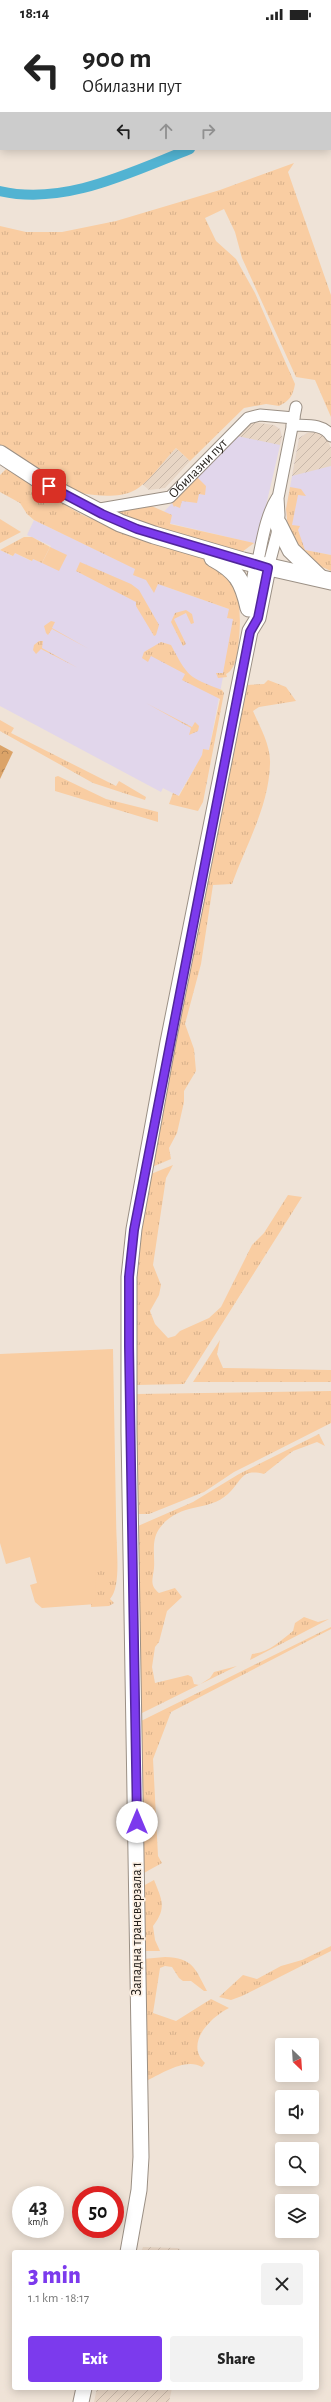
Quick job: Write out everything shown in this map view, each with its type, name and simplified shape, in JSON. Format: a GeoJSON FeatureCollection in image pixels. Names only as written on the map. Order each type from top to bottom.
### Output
{"type":"FeatureCollection","features":[{"type":"Feature","properties":{"kind":"main road"},"geometry":{"type":"LineString","coordinates":[[0,454],[49,486],[93,510],[154,535],[263,566],[327,580]]}},
{"type":"Feature","properties":{"kind":"main road"},"geometry":{"type":"LineString","coordinates":[[278,524],[291,550],[310,570],[327,580]]}},
{"type":"Feature","properties":{"kind":"main road"},"geometry":{"type":"LineString","coordinates":[[194,547],[226,565],[235,573],[244,588],[250,608]]}},
{"type":"Feature","properties":{"kind":"main road","name":"Западна трансверзала 1"},"geometry":{"type":"LineString","coordinates":[[250,632],[248,624],[250,608],[263,566]]}},
{"type":"Feature","properties":{"kind":"main road","name":"Западна трансверзала 1"},"geometry":{"type":"LineString","coordinates":[[128,2250],[139,2190],[141,2157],[136,1712],[130,1447],[129,1277],[134,1230],[167,1050],[250,632],[258,618],[263,566]]}},
{"type":"Feature","properties":{"kind":"main road"},"geometry":{"type":"LineString","coordinates":[[82,2402],[84,2390]]}},
{"type":"Feature","properties":{"kind":"street"},"geometry":{"type":"LineString","coordinates":[[263,566],[278,524],[278,498],[296,407]]}},
{"type":"Feature","properties":{"kind":"street","name":"Обилазни пут"},"geometry":{"type":"LineString","coordinates":[[93,510],[170,498],[248,418],[260,414],[319,427],[326,430],[331,436]]}},
{"type":"Feature","properties":{"kind":"street"},"geometry":{"type":"LineString","coordinates":[[263,566],[263,536],[272,505],[278,498]]}},
{"type":"Feature","properties":{"kind":"shaded area"},"geometry":{"type":"Polygon","coordinates":[[[252,422],[274,425],[280,429],[282,437],[280,445],[237,436],[252,422]]]}},
{"type":"Feature","properties":{"kind":"shaded area"},"geometry":{"type":"Polygon","coordinates":[[[248,424],[274,425],[280,429],[282,437],[257,544],[156,520],[248,424]]]}},
{"type":"Feature","properties":{"kind":"shaded area"},"geometry":{"type":"Polygon","coordinates":[[[319,432],[326,436],[331,448],[331,466],[292,476],[299,438],[307,433],[319,432]]]}},
{"type":"Feature","properties":{"kind":"shaded area"},"geometry":{"type":"Polygon","coordinates":[[[307,433],[331,448],[331,555],[299,549],[288,529],[286,509],[299,438],[307,433]]]}},
{"type":"Feature","properties":{"kind":"shaded area"},"geometry":{"type":"Polygon","coordinates":[[[176,448],[190,461],[165,488],[149,490],[142,484],[176,448]]]}},
{"type":"Feature","properties":{"kind":"shaded area"},"geometry":{"type":"Polygon","coordinates":[[[34,520],[136,569],[164,586],[229,609],[234,619],[209,750],[203,749],[202,756],[178,796],[163,788],[161,792],[0,706],[0,550],[12,556],[15,553],[31,561],[33,559],[42,563],[51,546],[27,535],[34,520]]]}},
{"type":"Feature","properties":{"kind":"shaded area"},"geometry":{"type":"Polygon","coordinates":[[[143,2247],[178,2248],[181,2250],[142,2250],[143,2247]]]}},
{"type":"Feature","properties":{"kind":"shaded area"},"geometry":{"type":"Polygon","coordinates":[[[97,2390],[172,2390],[169,2402],[94,2402],[97,2390]]]}},
{"type":"Feature","properties":{"kind":"green space"},"geometry":{"type":"Polygon","coordinates":[[[294,163],[288,172],[331,295],[331,417],[315,380],[296,377],[242,258],[235,232],[224,209],[205,218],[216,241],[236,259],[255,293],[295,384],[292,395],[288,400],[279,406],[266,404],[244,408],[190,461],[176,448],[150,478],[138,488],[125,494],[107,496],[69,490],[38,474],[0,448],[0,226],[26,232],[62,232],[116,221],[220,190],[294,163]]]}},
{"type":"Feature","properties":{"kind":"green space"},"geometry":{"type":"Polygon","coordinates":[[[6,469],[27,479],[76,512],[110,526],[204,559],[224,569],[234,584],[240,611],[239,642],[236,658],[233,668],[226,674],[227,677],[218,678],[216,673],[223,673],[233,619],[227,618],[229,609],[158,584],[154,593],[146,580],[133,575],[135,569],[34,520],[27,514],[20,503],[0,492],[0,475],[6,469]]]}},
{"type":"Feature","properties":{"kind":"green space"},"geometry":{"type":"Polygon","coordinates":[[[197,477],[206,486],[205,495],[199,494],[197,503],[182,501],[180,508],[174,507],[172,503],[197,477]]]}},
{"type":"Feature","properties":{"kind":"green space"},"geometry":{"type":"Polygon","coordinates":[[[290,487],[301,489],[306,496],[298,495],[292,525],[300,526],[298,530],[305,550],[331,555],[331,571],[307,560],[288,529],[286,509],[290,487]]]}},
{"type":"Feature","properties":{"kind":"green space"},"geometry":{"type":"Polygon","coordinates":[[[147,504],[172,515],[170,524],[254,543],[242,552],[228,551],[112,513],[116,510],[147,504]]]}},
{"type":"Feature","properties":{"kind":"green space"},"geometry":{"type":"Polygon","coordinates":[[[0,519],[21,532],[0,543],[0,519]]]}},
{"type":"Feature","properties":{"kind":"green space"},"geometry":{"type":"Polygon","coordinates":[[[24,537],[32,537],[50,547],[42,563],[33,559],[32,561],[15,553],[13,556],[0,550],[24,537]]]}},
{"type":"Feature","properties":{"kind":"green space"},"geometry":{"type":"Polygon","coordinates":[[[50,547],[67,555],[59,571],[42,563],[50,547]]]}},
{"type":"Feature","properties":{"kind":"green space"},"geometry":{"type":"Polygon","coordinates":[[[80,562],[131,584],[139,590],[159,625],[156,635],[154,636],[136,606],[136,602],[76,571],[80,562]]]}},
{"type":"Feature","properties":{"kind":"green space"},"geometry":{"type":"Polygon","coordinates":[[[186,610],[192,614],[194,623],[191,624],[186,613],[174,619],[186,644],[183,646],[171,622],[175,613],[186,610]]]}},
{"type":"Feature","properties":{"kind":"green space"},"geometry":{"type":"Polygon","coordinates":[[[51,621],[55,622],[52,628],[89,649],[52,629],[48,635],[44,626],[51,621]]]}},
{"type":"Feature","properties":{"kind":"green space"},"geometry":{"type":"Polygon","coordinates":[[[39,641],[43,641],[42,648],[78,668],[41,649],[36,654],[33,650],[34,645],[39,641]]]}},
{"type":"Feature","properties":{"kind":"green space"},"geometry":{"type":"Polygon","coordinates":[[[161,642],[171,645],[181,664],[190,675],[202,682],[222,690],[224,693],[203,802],[198,811],[169,804],[173,793],[179,796],[202,755],[203,749],[209,750],[220,699],[182,680],[185,674],[151,656],[148,662],[142,658],[144,652],[161,642]]]}},
{"type":"Feature","properties":{"kind":"green space"},"geometry":{"type":"Polygon","coordinates":[[[268,680],[286,687],[296,701],[259,707],[253,711],[269,750],[269,780],[266,795],[256,825],[232,884],[213,885],[201,964],[185,1024],[194,1049],[196,1071],[184,1091],[184,1102],[177,1133],[169,1148],[171,1159],[152,1167],[246,685],[264,684],[268,680]]]}},
{"type":"Feature","properties":{"kind":"green space"},"geometry":{"type":"Polygon","coordinates":[[[146,703],[192,727],[195,722],[199,726],[198,731],[189,735],[191,728],[146,703]]]}},
{"type":"Feature","properties":{"kind":"green space"},"geometry":{"type":"Polygon","coordinates":[[[0,720],[14,728],[11,733],[116,786],[119,781],[146,797],[145,800],[93,783],[0,731],[0,720]]]}},
{"type":"Feature","properties":{"kind":"green space"},"geometry":{"type":"Polygon","coordinates":[[[0,745],[13,752],[0,779],[0,745]]]}},
{"type":"Feature","properties":{"kind":"green space"},"geometry":{"type":"Polygon","coordinates":[[[58,776],[106,799],[158,812],[158,822],[55,791],[55,777],[58,776]]]}},
{"type":"Feature","properties":{"kind":"green space"},"geometry":{"type":"Polygon","coordinates":[[[173,1165],[166,1178],[153,1265],[161,1285],[159,1295],[150,1311],[155,1324],[168,1338],[175,1336],[180,1331],[209,1318],[221,1307],[252,1245],[264,1233],[288,1195],[302,1197],[184,1384],[136,1385],[136,1293],[138,1254],[151,1174],[173,1165]]]}},
{"type":"Feature","properties":{"kind":"green space"},"geometry":{"type":"Polygon","coordinates":[[[220,1340],[217,1354],[223,1368],[331,1370],[331,1382],[193,1382],[220,1340]]]}},
{"type":"Feature","properties":{"kind":"green space"},"geometry":{"type":"Polygon","coordinates":[[[113,1349],[117,1569],[95,1569],[96,1604],[42,1608],[35,1602],[30,1585],[37,1583],[30,1557],[6,1564],[0,1543],[0,1354],[113,1349]]]}},
{"type":"Feature","properties":{"kind":"green space"},"geometry":{"type":"Polygon","coordinates":[[[331,1391],[331,1423],[234,1472],[204,1492],[149,1514],[138,1514],[136,1394],[331,1391]]]}},
{"type":"Feature","properties":{"kind":"green space"},"geometry":{"type":"Polygon","coordinates":[[[319,1434],[325,1446],[317,1442],[293,1451],[264,1474],[246,1474],[228,1494],[220,1500],[175,1514],[159,1529],[155,1538],[152,1582],[159,1593],[175,1588],[182,1597],[167,1611],[159,1642],[155,1647],[152,1667],[155,1683],[188,1675],[192,1677],[194,1684],[199,1685],[140,1714],[138,1526],[193,1502],[239,1474],[319,1434]]]}},
{"type":"Feature","properties":{"kind":"green space"},"geometry":{"type":"Polygon","coordinates":[[[116,1528],[117,1576],[114,1593],[110,1599],[114,1603],[109,1606],[91,1607],[90,1562],[116,1528]]]}},
{"type":"Feature","properties":{"kind":"green space"},"geometry":{"type":"Polygon","coordinates":[[[304,1617],[318,1622],[329,1619],[250,1660],[252,1654],[264,1651],[284,1639],[293,1631],[295,1623],[304,1617]]]}},
{"type":"Feature","properties":{"kind":"green space"},"geometry":{"type":"Polygon","coordinates":[[[331,1627],[331,1629],[171,1712],[153,1759],[158,1856],[162,1863],[142,1874],[141,1721],[331,1627]]]}},
{"type":"Feature","properties":{"kind":"green space"},"geometry":{"type":"Polygon","coordinates":[[[237,1666],[200,1684],[210,1678],[214,1672],[237,1666]]]}},
{"type":"Feature","properties":{"kind":"green space"},"geometry":{"type":"Polygon","coordinates":[[[154,1880],[162,1904],[160,1914],[153,1926],[155,1940],[160,1951],[145,1951],[143,1945],[143,1886],[154,1880]]]}},
{"type":"Feature","properties":{"kind":"green space"},"geometry":{"type":"Polygon","coordinates":[[[331,1946],[331,1951],[242,1996],[231,2000],[219,1997],[243,1975],[257,1979],[281,1966],[302,1960],[331,1946]]]}},
{"type":"Feature","properties":{"kind":"green space"},"geometry":{"type":"Polygon","coordinates":[[[165,1957],[182,1960],[192,1966],[196,1970],[207,1991],[204,1991],[191,1981],[183,1981],[179,1978],[172,1967],[165,1966],[160,1968],[153,2013],[176,2021],[211,1999],[229,2008],[222,2012],[202,2031],[197,2047],[199,2055],[205,2063],[202,2067],[196,2064],[181,2065],[146,2081],[143,1959],[165,1957]]]}},
{"type":"Feature","properties":{"kind":"waterway"},"geometry":{"type":"LineString","coordinates":[[0,191],[24,194],[49,194],[73,190],[121,176],[188,150]]}},
{"type":"Feature","properties":{"kind":"route"},"geometry":{"type":"LineString","coordinates":[[49,486],[120,523],[170,540],[268,568],[258,618],[250,632],[171,1028],[134,1230],[129,1277],[130,1500],[134,1612],[137,1822]]}}]}
